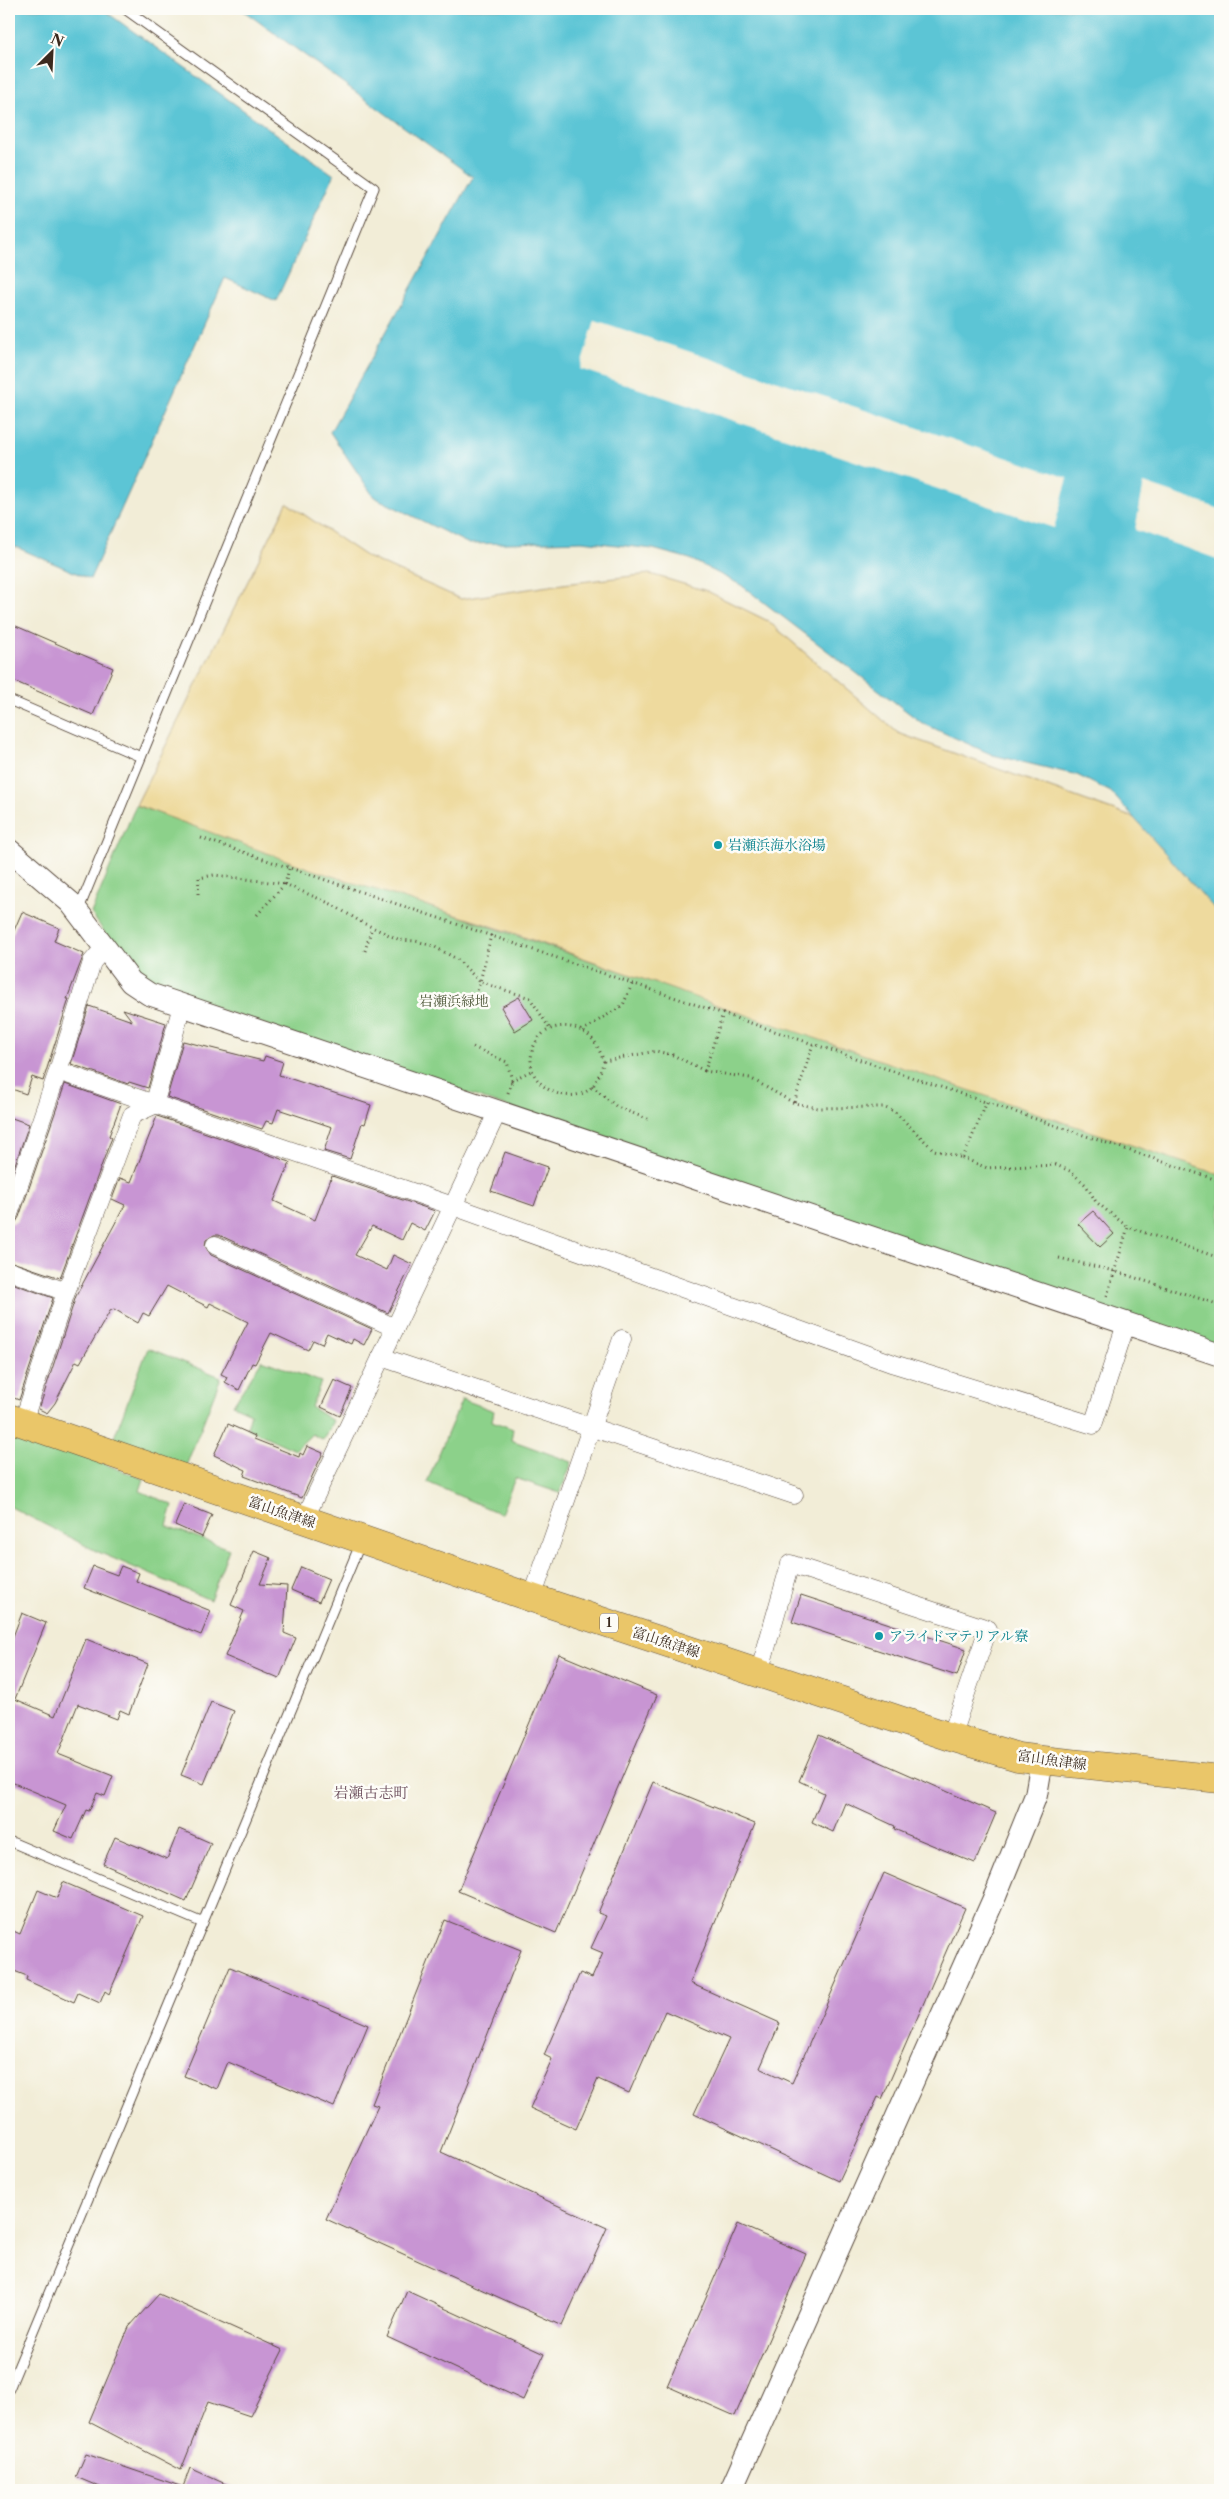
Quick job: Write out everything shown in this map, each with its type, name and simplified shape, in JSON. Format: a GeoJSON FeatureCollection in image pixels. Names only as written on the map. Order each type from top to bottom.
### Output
{"type":"FeatureCollection","features":[{"type":"Feature","properties":{"kind":"main road","name":"富山魚津線"},"geometry":{"type":"LineString","coordinates":[[16,1420],[532,1598],[951,1737],[1018,1757],[1220,1779]]}},
{"type":"Feature","properties":{"kind":"street"},"geometry":{"type":"LineString","coordinates":[[9,850],[44,878],[78,912],[131,982],[149,994],[1220,1355]]}},
{"type":"Feature","properties":{"kind":"street"},"geometry":{"type":"LineString","coordinates":[[9,1214],[58,1071],[92,962],[105,947]]}},
{"type":"Feature","properties":{"kind":"street"},"geometry":{"type":"LineString","coordinates":[[16,1420],[132,1115],[154,1105],[182,1006]]}},
{"type":"Feature","properties":{"kind":"street"},"geometry":{"type":"LineString","coordinates":[[58,1071],[453,1206],[894,1364],[1093,1424],[1126,1324]]}},
{"type":"Feature","properties":{"kind":"street"},"geometry":{"type":"LineString","coordinates":[[304,1520],[498,1111]]}},
{"type":"Feature","properties":{"kind":"street"},"geometry":{"type":"LineString","coordinates":[[215,1245],[395,1328]]}},
{"type":"Feature","properties":{"kind":"street"},"geometry":{"type":"LineString","coordinates":[[9,1271],[66,1292]]}},
{"type":"Feature","properties":{"kind":"street"},"geometry":{"type":"LineString","coordinates":[[532,1598],[622,1339]]}},
{"type":"Feature","properties":{"kind":"street"},"geometry":{"type":"LineString","coordinates":[[381,1357],[794,1495]]}},
{"type":"Feature","properties":{"kind":"street"},"geometry":{"type":"LineString","coordinates":[[759,1673],[790,1564],[988,1629],[951,1737]]}},
{"type":"Feature","properties":{"kind":"street"},"geometry":{"type":"LineString","coordinates":[[731,2490],[996,1894],[1036,1795],[1042,1760]]}},
{"type":"Feature","properties":{"kind":"lane"},"geometry":{"type":"LineString","coordinates":[[78,912],[374,188],[125,9]]}},
{"type":"Feature","properties":{"kind":"lane"},"geometry":{"type":"LineString","coordinates":[[9,700],[141,758]]}},
{"type":"Feature","properties":{"kind":"lane"},"geometry":{"type":"LineString","coordinates":[[9,2389],[362,1540]]}},
{"type":"Feature","properties":{"kind":"lane"},"geometry":{"type":"LineString","coordinates":[[9,1841],[203,1923]]}},
{"type":"Feature","properties":{"kind":"path"},"geometry":{"type":"LineString","coordinates":[[201,838],[723,1012],[1220,1181]]}},
{"type":"Feature","properties":{"kind":"path"},"geometry":{"type":"LineString","coordinates":[[257,915],[284,884],[289,868]]}},
{"type":"Feature","properties":{"kind":"path"},"geometry":{"type":"LineString","coordinates":[[198,894],[199,878],[214,875],[284,884],[331,904],[400,940],[416,941],[433,946],[457,959],[480,982],[530,998],[550,1028]]}},
{"type":"Feature","properties":{"kind":"path"},"geometry":{"type":"LineString","coordinates":[[365,951],[372,927]]}},
{"type":"Feature","properties":{"kind":"path"},"geometry":{"type":"LineString","coordinates":[[476,994],[491,935]]}},
{"type":"Feature","properties":{"kind":"path"},"geometry":{"type":"LineString","coordinates":[[582,1031],[623,1005],[633,982]]}},
{"type":"Feature","properties":{"kind":"path"},"geometry":{"type":"LineString","coordinates":[[705,1071],[723,1012]]}},
{"type":"Feature","properties":{"kind":"path"},"geometry":{"type":"LineString","coordinates":[[556,1026],[573,1026],[582,1031],[595,1042],[604,1062],[598,1078],[588,1091],[574,1096],[554,1094],[540,1083],[531,1071],[533,1047],[543,1032],[556,1026]]}},
{"type":"Feature","properties":{"kind":"path"},"geometry":{"type":"LineString","coordinates":[[794,1104],[814,1044]]}},
{"type":"Feature","properties":{"kind":"path"},"geometry":{"type":"LineString","coordinates":[[473,1047],[507,1062],[512,1080],[531,1071]]}},
{"type":"Feature","properties":{"kind":"path"},"geometry":{"type":"LineString","coordinates":[[604,1062],[656,1051],[672,1054],[705,1071],[750,1078],[794,1104],[818,1108],[883,1107],[895,1112],[934,1150],[963,1158],[987,1168],[1056,1165],[1070,1171],[1086,1186],[1096,1202],[1128,1227],[1220,1258]]}},
{"type":"Feature","properties":{"kind":"path"},"geometry":{"type":"LineString","coordinates":[[592,1086],[617,1107],[650,1120]]}},
{"type":"Feature","properties":{"kind":"path"},"geometry":{"type":"LineString","coordinates":[[963,1158],[986,1102]]}},
{"type":"Feature","properties":{"kind":"path"},"geometry":{"type":"LineString","coordinates":[[1101,1315],[1128,1227]]}},
{"type":"Feature","properties":{"kind":"path"},"geometry":{"type":"LineString","coordinates":[[1059,1258],[1114,1271],[1220,1305]]}},
{"type":"Feature","properties":{"kind":"green space","name":"岩瀬浜緑地"},"geometry":{"type":"Polygon","coordinates":[[[136,805],[281,858],[464,918],[1220,1175],[1220,1348],[206,1005],[153,982],[119,953],[91,913],[136,805]]]}},
{"type":"Feature","properties":{"kind":"green space"},"geometry":{"type":"Polygon","coordinates":[[[148,1348],[221,1377],[186,1466],[113,1440],[148,1348]]]}},
{"type":"Feature","properties":{"kind":"green space"},"geometry":{"type":"Polygon","coordinates":[[[262,1360],[321,1382],[311,1407],[333,1421],[323,1440],[312,1434],[295,1450],[247,1428],[251,1413],[233,1405],[262,1360]]]}},
{"type":"Feature","properties":{"kind":"green space"},"geometry":{"type":"Polygon","coordinates":[[[462,1399],[494,1411],[492,1421],[513,1429],[511,1440],[572,1462],[560,1493],[515,1478],[501,1514],[427,1482],[462,1399]]]}},
{"type":"Feature","properties":{"kind":"green space"},"geometry":{"type":"Polygon","coordinates":[[[9,1432],[84,1456],[144,1479],[140,1491],[173,1505],[167,1526],[229,1549],[210,1600],[96,1551],[9,1506],[9,1432]]]}},
{"type":"Feature","properties":{"kind":"sand","name":"岩瀬浜海水浴場"},"geometry":{"type":"Polygon","coordinates":[[[287,503],[367,557],[461,599],[650,574],[707,591],[768,621],[898,733],[1173,832],[1220,870],[1220,1175],[714,1004],[507,931],[313,870],[136,805],[287,503]]]}},
{"type":"Feature","properties":{"kind":"water"},"geometry":{"type":"Polygon","coordinates":[[[9,9],[102,9],[334,175],[276,301],[225,278],[90,579],[9,544],[9,9]]]}},
{"type":"Feature","properties":{"kind":"water"},"geometry":{"type":"Polygon","coordinates":[[[241,9],[1220,9],[1220,915],[1111,792],[1077,775],[993,755],[922,723],[741,585],[690,559],[653,549],[582,541],[469,544],[374,497],[330,432],[473,177],[241,9]]]}},
{"type":"Feature","properties":{"kind":"pier"},"geometry":{"type":"Polygon","coordinates":[[[595,320],[1068,478],[1054,528],[580,369],[595,320]]]}},
{"type":"Feature","properties":{"kind":"pier"},"geometry":{"type":"Polygon","coordinates":[[[1144,483],[1220,509],[1220,560],[1135,530],[1144,483]]]}},
{"type":"Feature","properties":{"kind":"building"},"geometry":{"type":"Polygon","coordinates":[[[9,623],[113,668],[93,715],[9,679],[9,623]]]}},
{"type":"Feature","properties":{"kind":"building"},"geometry":{"type":"Polygon","coordinates":[[[22,912],[59,928],[54,941],[84,954],[67,999],[69,999],[43,1081],[32,1077],[26,1094],[9,1088],[9,942],[22,912]]]}},
{"type":"Feature","properties":{"kind":"building"},"geometry":{"type":"Polygon","coordinates":[[[519,997],[533,1020],[515,1031],[501,1007],[519,997]]]}},
{"type":"Feature","properties":{"kind":"building"},"geometry":{"type":"Polygon","coordinates":[[[89,1006],[132,1021],[123,1009],[166,1023],[148,1088],[129,1082],[128,1084],[71,1064],[89,1006]]]}},
{"type":"Feature","properties":{"kind":"building"},"geometry":{"type":"Polygon","coordinates":[[[183,1041],[263,1061],[265,1056],[283,1062],[279,1075],[371,1105],[365,1124],[362,1123],[350,1159],[324,1151],[332,1127],[278,1109],[273,1123],[266,1121],[262,1129],[167,1097],[183,1041]]]}},
{"type":"Feature","properties":{"kind":"building"},"geometry":{"type":"Polygon","coordinates":[[[65,1084],[121,1104],[109,1136],[112,1138],[60,1278],[9,1261],[9,1224],[16,1222],[19,1217],[65,1084]]]}},
{"type":"Feature","properties":{"kind":"building"},"geometry":{"type":"Polygon","coordinates":[[[157,1116],[290,1162],[274,1201],[315,1220],[332,1176],[435,1211],[425,1231],[410,1223],[402,1240],[372,1226],[355,1255],[387,1270],[393,1255],[412,1264],[388,1313],[219,1235],[214,1235],[206,1240],[205,1246],[211,1255],[372,1329],[364,1345],[353,1339],[351,1344],[327,1333],[322,1344],[313,1340],[308,1350],[271,1333],[255,1364],[252,1363],[239,1390],[225,1382],[227,1377],[221,1374],[248,1322],[210,1303],[208,1307],[167,1286],[149,1316],[143,1313],[138,1323],[114,1309],[110,1311],[80,1363],[76,1361],[55,1403],[47,1413],[39,1409],[76,1296],[125,1205],[112,1199],[120,1178],[131,1182],[157,1116]]]}},
{"type":"Feature","properties":{"kind":"building"},"geometry":{"type":"Polygon","coordinates":[[[9,1117],[29,1124],[9,1182],[9,1117]]]}},
{"type":"Feature","properties":{"kind":"building"},"geometry":{"type":"Polygon","coordinates":[[[505,1152],[548,1167],[534,1206],[491,1191],[505,1152]]]}},
{"type":"Feature","properties":{"kind":"building"},"geometry":{"type":"Polygon","coordinates":[[[1093,1211],[1114,1234],[1100,1247],[1078,1224],[1093,1211]]]}},
{"type":"Feature","properties":{"kind":"building"},"geometry":{"type":"Polygon","coordinates":[[[9,1282],[53,1298],[19,1400],[9,1396],[9,1282]]]}},
{"type":"Feature","properties":{"kind":"building"},"geometry":{"type":"Polygon","coordinates":[[[334,1380],[352,1388],[340,1416],[321,1407],[334,1380]]]}},
{"type":"Feature","properties":{"kind":"building"},"geometry":{"type":"Polygon","coordinates":[[[228,1424],[255,1436],[254,1439],[299,1457],[300,1453],[303,1455],[307,1446],[323,1453],[302,1498],[244,1476],[246,1470],[214,1455],[228,1424]]]}},
{"type":"Feature","properties":{"kind":"building"},"geometry":{"type":"Polygon","coordinates":[[[184,1504],[212,1515],[202,1537],[175,1525],[184,1504]]]}},
{"type":"Feature","properties":{"kind":"building"},"geometry":{"type":"Polygon","coordinates":[[[254,1551],[271,1558],[260,1584],[287,1586],[284,1633],[296,1638],[279,1679],[225,1656],[244,1611],[231,1605],[254,1551]]]}},
{"type":"Feature","properties":{"kind":"building"},"geometry":{"type":"Polygon","coordinates":[[[93,1566],[117,1575],[121,1566],[139,1573],[136,1581],[211,1611],[201,1635],[84,1588],[93,1566]]]}},
{"type":"Feature","properties":{"kind":"building"},"geometry":{"type":"Polygon","coordinates":[[[301,1567],[329,1579],[319,1602],[291,1590],[301,1567]]]}},
{"type":"Feature","properties":{"kind":"building","name":"アライドマテリアル寮"},"geometry":{"type":"Polygon","coordinates":[[[801,1595],[966,1649],[957,1676],[792,1622],[801,1595]]]}},
{"type":"Feature","properties":{"kind":"building"},"geometry":{"type":"Polygon","coordinates":[[[22,1613],[46,1623],[15,1699],[55,1716],[86,1639],[148,1664],[129,1714],[120,1710],[117,1719],[78,1704],[58,1754],[113,1776],[105,1796],[97,1793],[89,1811],[86,1810],[73,1839],[54,1831],[66,1805],[9,1781],[9,1647],[22,1613]]]}},
{"type":"Feature","properties":{"kind":"building"},"geometry":{"type":"Polygon","coordinates":[[[559,1654],[657,1695],[556,1933],[458,1891],[559,1654]]]}},
{"type":"Feature","properties":{"kind":"building"},"geometry":{"type":"Polygon","coordinates":[[[211,1702],[234,1711],[204,1784],[181,1775],[211,1702]]]}},
{"type":"Feature","properties":{"kind":"building"},"geometry":{"type":"Polygon","coordinates":[[[819,1735],[996,1813],[975,1863],[894,1829],[895,1826],[845,1803],[833,1832],[812,1822],[824,1793],[799,1781],[819,1735]]]}},
{"type":"Feature","properties":{"kind":"building"},"geometry":{"type":"Polygon","coordinates":[[[653,1782],[755,1824],[690,1983],[780,2023],[760,2068],[792,2083],[884,1873],[965,1908],[882,2099],[878,2097],[839,2181],[694,2114],[729,2039],[665,2011],[629,2093],[598,2079],[576,2129],[530,2108],[552,2059],[544,2055],[580,1973],[592,1978],[603,1953],[591,1948],[606,1916],[598,1913],[653,1782]]]}},
{"type":"Feature","properties":{"kind":"building"},"geometry":{"type":"Polygon","coordinates":[[[179,1829],[211,1843],[186,1901],[103,1864],[115,1837],[167,1859],[179,1829]]]}},
{"type":"Feature","properties":{"kind":"building"},"geometry":{"type":"Polygon","coordinates":[[[63,1882],[143,1916],[109,1994],[105,1991],[100,2003],[78,1993],[74,2002],[26,1980],[27,1976],[9,1969],[9,1929],[20,1934],[38,1890],[57,1898],[63,1882]]]}},
{"type":"Feature","properties":{"kind":"building"},"geometry":{"type":"Polygon","coordinates":[[[445,1920],[521,1950],[441,2152],[607,2228],[562,2326],[326,2219],[378,2106],[372,2104],[445,1920]]]}},
{"type":"Feature","properties":{"kind":"building"},"geometry":{"type":"Polygon","coordinates":[[[230,1967],[368,2025],[334,2107],[228,2062],[217,2089],[184,2076],[230,1967]]]}},
{"type":"Feature","properties":{"kind":"building"},"geometry":{"type":"Polygon","coordinates":[[[738,2224],[806,2254],[735,2416],[667,2386],[738,2224]]]}},
{"type":"Feature","properties":{"kind":"building"},"geometry":{"type":"Polygon","coordinates":[[[407,2291],[544,2354],[523,2400],[387,2337],[407,2291]]]}},
{"type":"Feature","properties":{"kind":"building"},"geometry":{"type":"Polygon","coordinates":[[[159,2294],[283,2350],[250,2416],[208,2402],[181,2470],[89,2422],[129,2327],[159,2294]]]}},
{"type":"Feature","properties":{"kind":"building"},"geometry":{"type":"Polygon","coordinates":[[[86,2454],[183,2487],[190,2468],[239,2490],[107,2490],[76,2477],[86,2454]]]}},
{"type":"Feature","properties":{"kind":"place","name":"岩瀬浜海水浴場"},"geometry":{"type":"Point","coordinates":[718,845]}},
{"type":"Feature","properties":{"kind":"place","name":"アライドマテリアル寮"},"geometry":{"type":"Point","coordinates":[879,1636]}},
{"type":"Feature","properties":{"kind":"district","name":"岩瀬古志町"},"geometry":{"type":"Point","coordinates":[371,1793]}}]}
